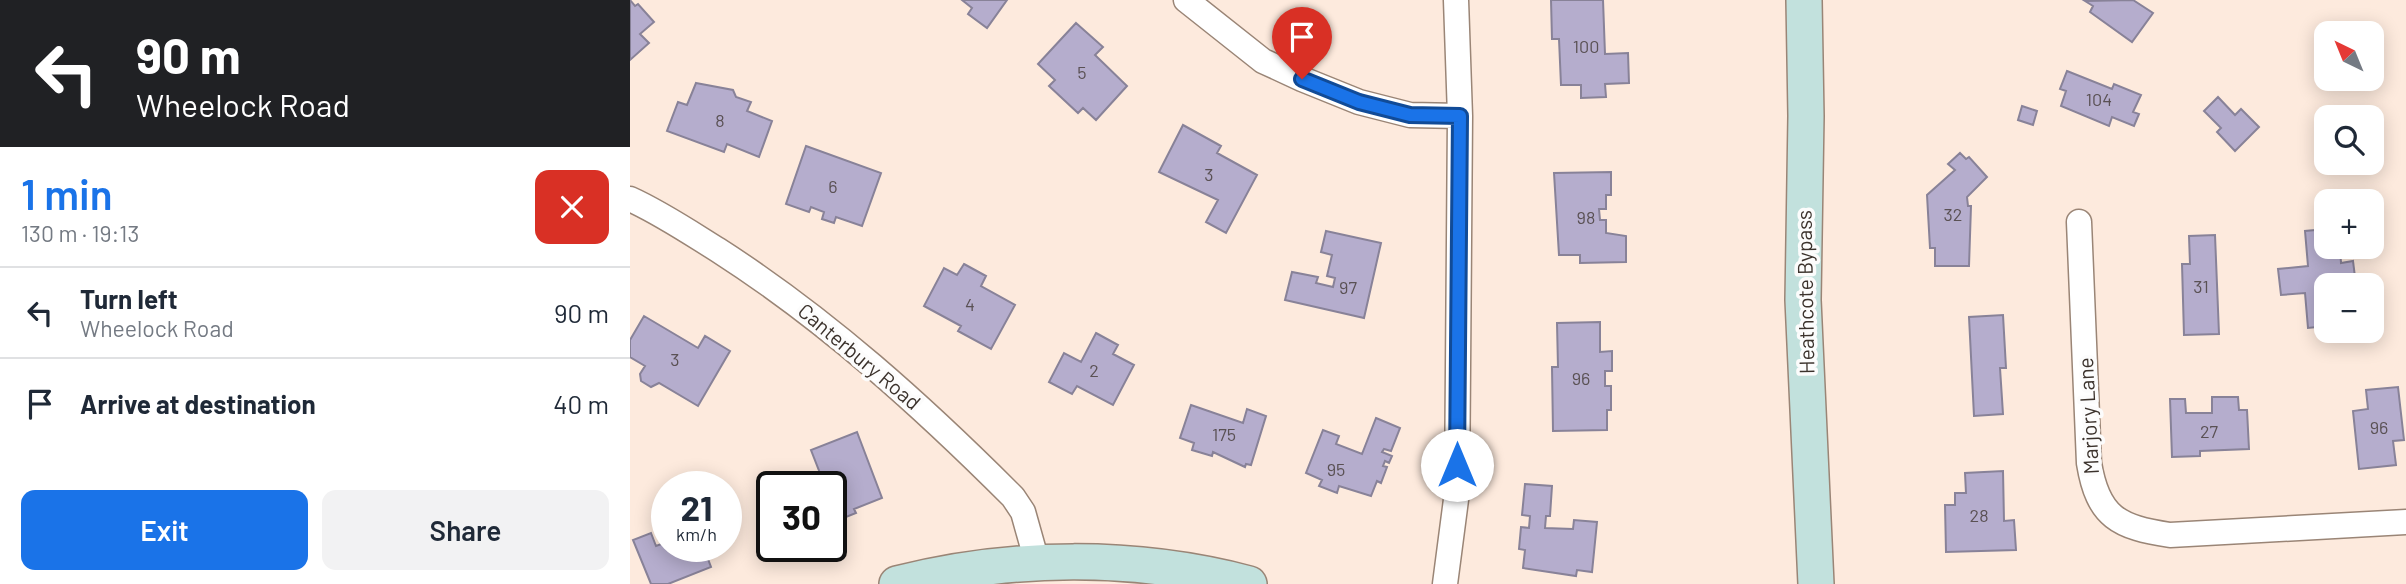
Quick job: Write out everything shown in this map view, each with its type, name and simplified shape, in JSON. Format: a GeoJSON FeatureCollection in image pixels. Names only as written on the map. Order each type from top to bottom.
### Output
{"type":"FeatureCollection","features":[{"type":"Feature","properties":{"kind":"main road","name":"Heathcote Bypass"},"geometry":{"type":"LineString","coordinates":[[1804,0],[1806,116],[1803,300],[1816,584]]}},
{"type":"Feature","properties":{"kind":"main road"},"geometry":{"type":"LineString","coordinates":[[897,584],[936,574],[1037,562],[1136,565],[1221,576],[1249,584]]}},
{"type":"Feature","properties":{"kind":"street"},"geometry":{"type":"LineString","coordinates":[[1186,0],[1263,61],[1302,79],[1359,102],[1410,115],[1460,116]]}},
{"type":"Feature","properties":{"kind":"street"},"geometry":{"type":"LineString","coordinates":[[1445,584],[1457,492],[1460,116],[1456,0]]}},
{"type":"Feature","properties":{"kind":"street","name":"Canterbury Road"},"geometry":{"type":"LineString","coordinates":[[630,199],[656,211],[748,270],[883,373],[1013,496],[1023,512],[1037,562]]}},
{"type":"Feature","properties":{"kind":"street","name":"Marjory Lane"},"geometry":{"type":"LineString","coordinates":[[2079,222],[2089,464],[2093,488],[2121,524],[2133,529],[2170,535],[2406,522]]}},
{"type":"Feature","properties":{"kind":"building"},"geometry":{"type":"Polygon","coordinates":[[[630,0],[635,6],[638,4],[654,22],[640,34],[649,43],[630,60],[630,0]]]}},
{"type":"Feature","properties":{"kind":"building"},"geometry":{"type":"Polygon","coordinates":[[[962,0],[1007,0],[987,28],[968,14],[972,8],[962,0]]]}},
{"type":"Feature","properties":{"kind":"building"},"geometry":{"type":"Polygon","coordinates":[[[1551,0],[1603,0],[1605,54],[1628,53],[1629,83],[1605,84],[1606,97],[1581,98],[1581,85],[1561,85],[1559,39],[1552,39],[1551,0]]]}},
{"type":"Feature","properties":{"kind":"building"},"geometry":{"type":"Polygon","coordinates":[[[2133,0],[2153,13],[2132,42],[2090,12],[2093,6],[2085,1],[2133,0]]]}},
{"type":"Feature","properties":{"kind":"building"},"geometry":{"type":"Polygon","coordinates":[[[1076,23],[1103,47],[1095,55],[1127,86],[1096,120],[1083,108],[1078,113],[1049,86],[1055,80],[1038,64],[1076,23]]]}},
{"type":"Feature","properties":{"kind":"building"},"geometry":{"type":"Polygon","coordinates":[[[2067,71],[2112,89],[2114,84],[2141,95],[2133,112],[2139,114],[2134,126],[2112,117],[2109,126],[2061,106],[2066,91],[2060,89],[2067,71]]]}},
{"type":"Feature","properties":{"kind":"building"},"geometry":{"type":"Polygon","coordinates":[[[696,83],[733,90],[736,97],[751,102],[747,111],[772,121],[759,157],[727,144],[724,152],[667,131],[678,102],[687,105],[696,83]]]}},
{"type":"Feature","properties":{"kind":"building"},"geometry":{"type":"Polygon","coordinates":[[[2218,97],[2235,115],[2241,109],[2259,127],[2235,151],[2217,132],[2221,128],[2204,111],[2218,97]]]}},
{"type":"Feature","properties":{"kind":"building"},"geometry":{"type":"Polygon","coordinates":[[[2022,106],[2037,111],[2033,125],[2018,120],[2022,106]]]}},
{"type":"Feature","properties":{"kind":"building"},"geometry":{"type":"Polygon","coordinates":[[[1183,125],[1221,146],[1217,153],[1257,175],[1226,233],[1206,222],[1218,200],[1159,172],[1183,125]]]}},
{"type":"Feature","properties":{"kind":"building"},"geometry":{"type":"Polygon","coordinates":[[[806,146],[881,173],[862,226],[836,217],[834,223],[822,219],[824,212],[811,207],[809,212],[786,204],[806,146]]]}},
{"type":"Feature","properties":{"kind":"building"},"geometry":{"type":"Polygon","coordinates":[[[1960,153],[1966,159],[1969,157],[1987,177],[1967,197],[1968,206],[1971,206],[1969,266],[1935,266],[1935,248],[1930,248],[1927,195],[1955,170],[1948,164],[1960,153]]]}},
{"type":"Feature","properties":{"kind":"building"},"geometry":{"type":"Polygon","coordinates":[[[1611,172],[1611,195],[1606,195],[1606,209],[1599,209],[1600,220],[1606,220],[1606,233],[1626,236],[1626,262],[1580,263],[1580,255],[1559,255],[1554,173],[1611,172]]]}},
{"type":"Feature","properties":{"kind":"building"},"geometry":{"type":"Polygon","coordinates":[[[2314,230],[2314,259],[2341,259],[2341,263],[2353,261],[2354,273],[2314,273],[2314,327],[2308,328],[2305,293],[2281,295],[2278,269],[2308,266],[2305,231],[2314,230]]]}},
{"type":"Feature","properties":{"kind":"building"},"geometry":{"type":"Polygon","coordinates":[[[1326,231],[1381,243],[1364,318],[1285,300],[1292,272],[1318,277],[1316,283],[1333,287],[1335,278],[1327,276],[1332,255],[1321,252],[1326,231]]]}},
{"type":"Feature","properties":{"kind":"building"},"geometry":{"type":"Polygon","coordinates":[[[2215,235],[2219,334],[2184,335],[2182,264],[2190,264],[2189,236],[2215,235]]]}},
{"type":"Feature","properties":{"kind":"building"},"geometry":{"type":"Polygon","coordinates":[[[964,264],[986,276],[981,286],[1015,305],[991,349],[958,331],[961,326],[924,306],[944,268],[957,275],[964,264]]]}},
{"type":"Feature","properties":{"kind":"building"},"geometry":{"type":"Polygon","coordinates":[[[2003,315],[2006,368],[2000,368],[2003,414],[1974,416],[1969,317],[2003,315]]]}},
{"type":"Feature","properties":{"kind":"building"},"geometry":{"type":"Polygon","coordinates":[[[644,316],[698,348],[705,336],[730,351],[698,406],[659,383],[651,387],[641,381],[640,374],[645,366],[630,357],[630,340],[644,316]]]}},
{"type":"Feature","properties":{"kind":"building"},"geometry":{"type":"Polygon","coordinates":[[[1600,322],[1600,352],[1612,351],[1612,371],[1605,371],[1605,386],[1611,386],[1611,410],[1607,410],[1607,430],[1553,431],[1552,367],[1558,367],[1557,323],[1600,322]]]}},
{"type":"Feature","properties":{"kind":"building"},"geometry":{"type":"Polygon","coordinates":[[[1096,333],[1118,345],[1113,354],[1134,365],[1113,405],[1077,386],[1072,394],[1049,382],[1064,353],[1081,362],[1096,333]]]}},
{"type":"Feature","properties":{"kind":"building"},"geometry":{"type":"Polygon","coordinates":[[[2398,387],[2404,440],[2393,441],[2396,465],[2359,469],[2353,411],[2368,409],[2366,390],[2398,387]]]}},
{"type":"Feature","properties":{"kind":"building"},"geometry":{"type":"Polygon","coordinates":[[[2212,397],[2238,397],[2239,410],[2247,410],[2249,449],[2200,451],[2200,456],[2172,457],[2170,399],[2185,399],[2186,413],[2212,413],[2212,397]]]}},
{"type":"Feature","properties":{"kind":"building"},"geometry":{"type":"Polygon","coordinates":[[[1191,405],[1243,423],[1247,409],[1266,416],[1251,465],[1246,464],[1245,467],[1213,452],[1212,456],[1192,450],[1194,443],[1180,438],[1191,405]]]}},
{"type":"Feature","properties":{"kind":"building"},"geometry":{"type":"Polygon","coordinates":[[[1376,418],[1400,428],[1391,451],[1384,449],[1382,452],[1392,456],[1389,463],[1385,461],[1383,466],[1387,467],[1381,483],[1377,481],[1371,496],[1339,486],[1337,493],[1319,486],[1322,480],[1306,473],[1323,430],[1339,436],[1336,444],[1362,454],[1376,418]]]}},
{"type":"Feature","properties":{"kind":"building"},"geometry":{"type":"Polygon","coordinates":[[[857,432],[882,498],[854,509],[856,513],[847,517],[847,471],[819,471],[811,450],[857,432]]]}},
{"type":"Feature","properties":{"kind":"building"},"geometry":{"type":"Polygon","coordinates":[[[2003,471],[2004,521],[2014,520],[2016,550],[1946,552],[1945,505],[1955,505],[1955,493],[1966,493],[1965,473],[2003,471]]]}},
{"type":"Feature","properties":{"kind":"building"},"geometry":{"type":"Polygon","coordinates":[[[1525,484],[1552,486],[1550,516],[1546,516],[1545,528],[1573,529],[1574,520],[1597,522],[1592,572],[1577,570],[1576,576],[1523,568],[1525,550],[1519,549],[1521,527],[1529,528],[1530,516],[1522,515],[1525,484]]]}},
{"type":"Feature","properties":{"kind":"building"},"geometry":{"type":"Polygon","coordinates":[[[651,533],[651,562],[709,562],[711,567],[668,584],[651,584],[633,540],[651,533]]]}},
{"type":"Feature","properties":{"kind":"route"},"geometry":{"type":"LineString","coordinates":[[1302,79],[1359,102],[1410,115],[1460,116],[1457,465]]}}]}
